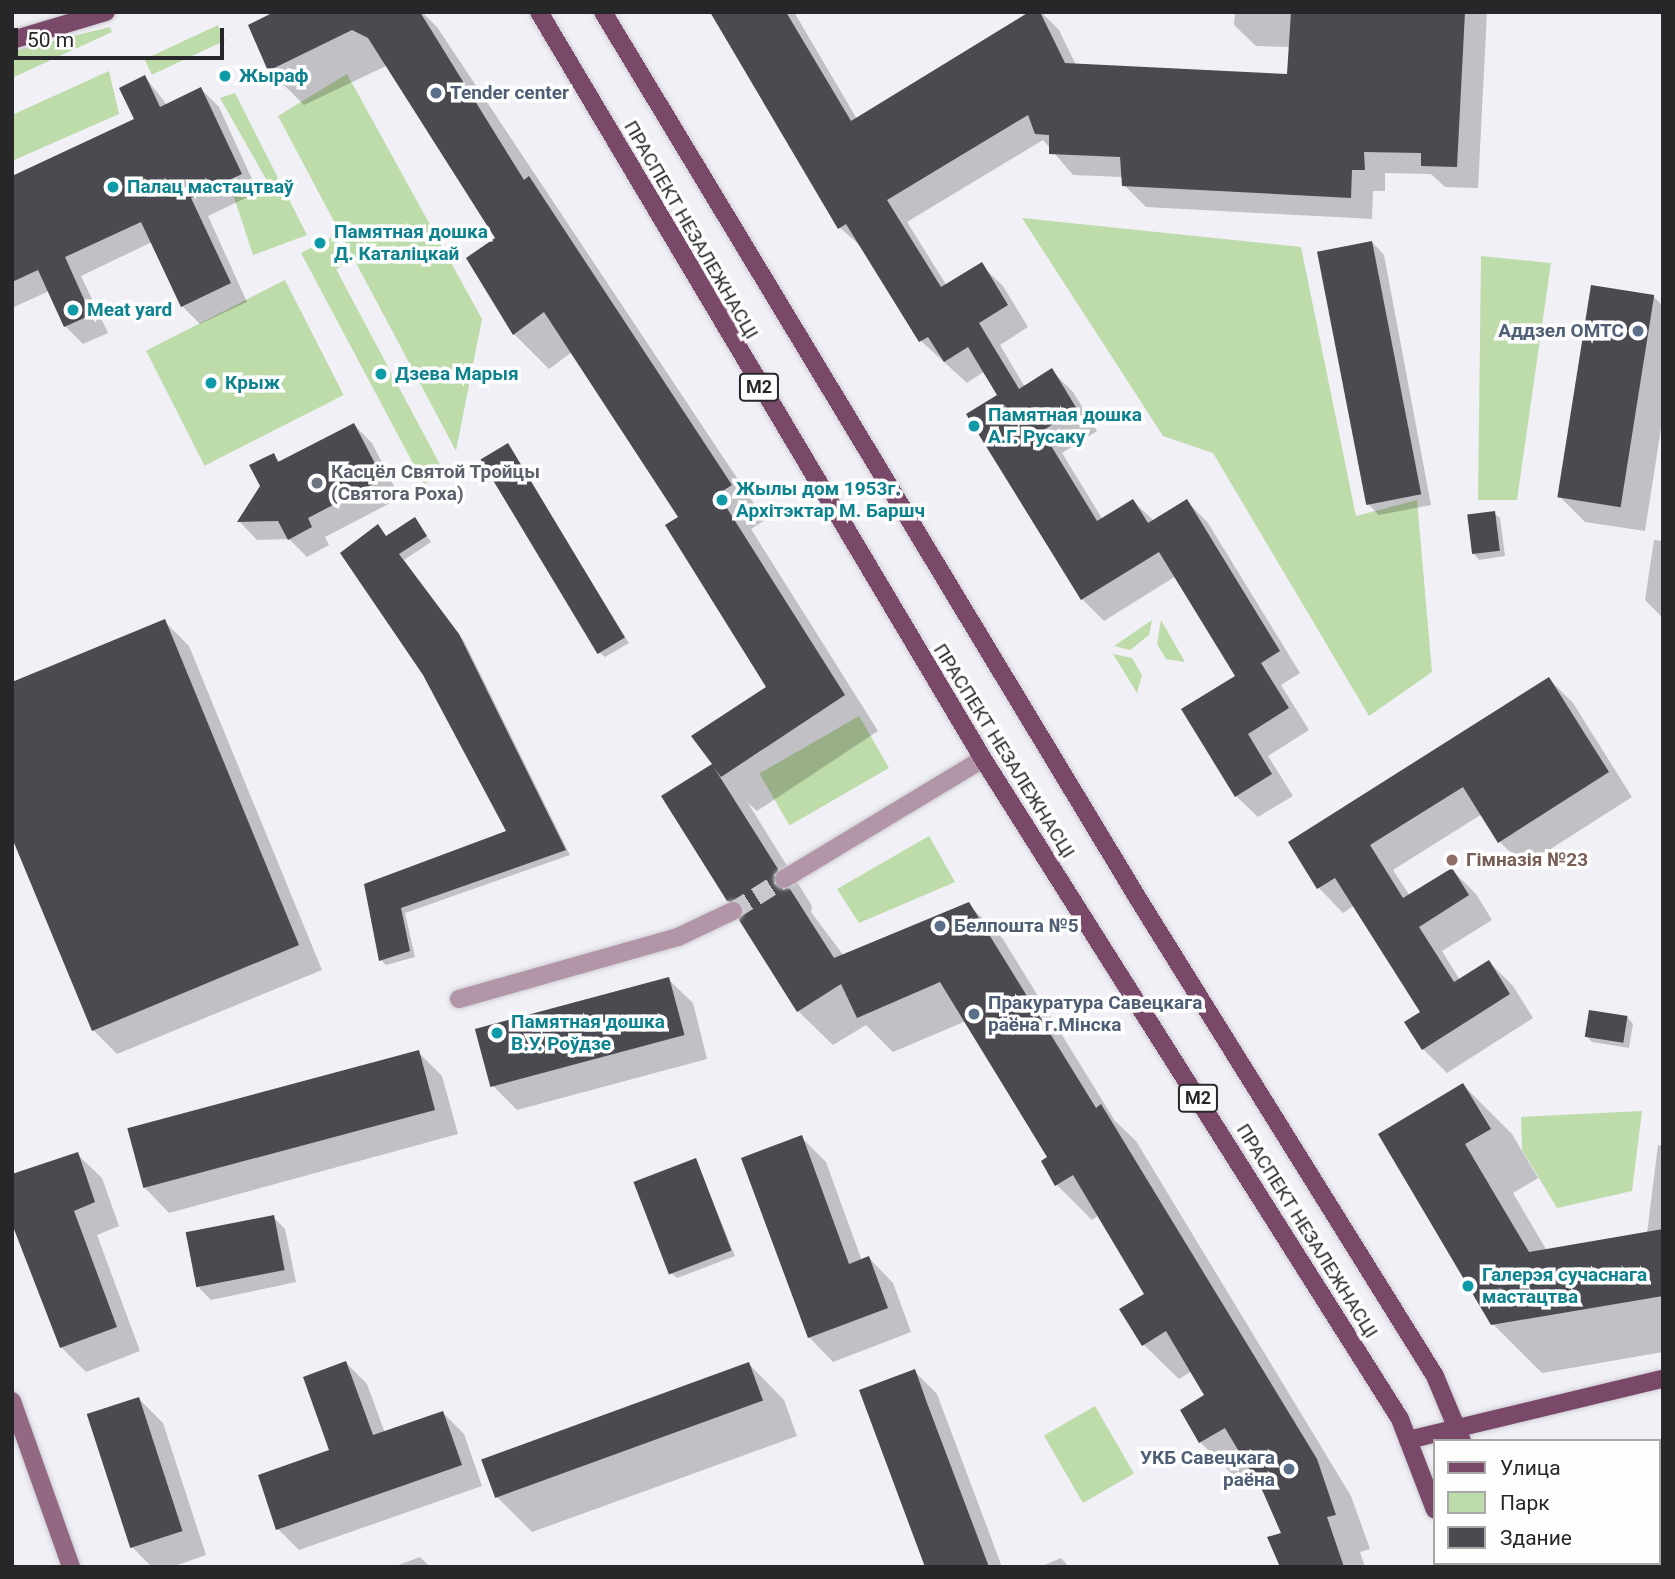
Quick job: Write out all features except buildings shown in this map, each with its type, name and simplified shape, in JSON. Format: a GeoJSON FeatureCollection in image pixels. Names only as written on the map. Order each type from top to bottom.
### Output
{"type":"FeatureCollection","features":[{"type":"Feature","properties":{"kind":"main road"},"geometry":{"type":"LineString","coordinates":[[12,40],[106,12]]}},
{"type":"Feature","properties":{"kind":"main road","name":"ПРАСПЕКТ НЕЗАЛЕЖНАСЦІ"},"geometry":{"type":"LineString","coordinates":[[539,12],[983,759],[1365,1362],[1408,1440],[1434,1507]]}},
{"type":"Feature","properties":{"kind":"main road","name":"ПРАСПЕКТ НЕЗАЛЕЖНАСЦІ"},"geometry":{"type":"LineString","coordinates":[[603,12],[1007,684],[1435,1376],[1459,1435]]}},
{"type":"Feature","properties":{"kind":"main road"},"geometry":{"type":"LineString","coordinates":[[1408,1440],[1459,1435],[1663,1378]]}},
{"type":"Feature","properties":{"kind":"street"},"geometry":{"type":"LineString","coordinates":[[784,879],[983,759]]}},
{"type":"Feature","properties":{"kind":"street"},"geometry":{"type":"LineString","coordinates":[[458,999],[678,937],[733,911]]}},
{"type":"Feature","properties":{"kind":"street"},"geometry":{"type":"LineString","coordinates":[[12,1401],[71,1567]]}},
{"type":"Feature","properties":{"kind":"green space"},"geometry":{"type":"Polygon","coordinates":[[[218,25],[225,40],[152,75],[145,59],[218,25]]]}},
{"type":"Feature","properties":{"kind":"green space"},"geometry":{"type":"Polygon","coordinates":[[[110,27],[112,32],[12,78],[12,51],[110,27]]]}},
{"type":"Feature","properties":{"kind":"green space"},"geometry":{"type":"Polygon","coordinates":[[[109,71],[119,114],[12,161],[12,115],[109,71]]]}},
{"type":"Feature","properties":{"kind":"green space"},"geometry":{"type":"Polygon","coordinates":[[[347,74],[482,319],[456,451],[278,116],[347,74]]]}},
{"type":"Feature","properties":{"kind":"green space"},"geometry":{"type":"Polygon","coordinates":[[[235,93],[307,235],[253,255],[233,194],[266,179],[220,98],[235,93]]]}},
{"type":"Feature","properties":{"kind":"green space"},"geometry":{"type":"Polygon","coordinates":[[[1022,218],[1301,247],[1356,516],[1417,500],[1432,672],[1369,716],[1213,453],[1163,436],[1022,218]]]}},
{"type":"Feature","properties":{"kind":"green space"},"geometry":{"type":"Polygon","coordinates":[[[332,237],[347,263],[336,269],[445,474],[424,484],[301,253],[332,237]]]}},
{"type":"Feature","properties":{"kind":"green space"},"geometry":{"type":"Polygon","coordinates":[[[1481,256],[1551,263],[1517,500],[1478,500],[1481,256]]]}},
{"type":"Feature","properties":{"kind":"green space"},"geometry":{"type":"Polygon","coordinates":[[[285,280],[344,395],[205,466],[146,351],[285,280]]]}},
{"type":"Feature","properties":{"kind":"green space"},"geometry":{"type":"Polygon","coordinates":[[[1152,620],[1149,635],[1130,650],[1114,646],[1152,620]]]}},
{"type":"Feature","properties":{"kind":"green space"},"geometry":{"type":"Polygon","coordinates":[[[1161,620],[1185,662],[1166,659],[1157,644],[1161,620]]]}},
{"type":"Feature","properties":{"kind":"green space"},"geometry":{"type":"Polygon","coordinates":[[[1113,654],[1132,658],[1142,675],[1137,693],[1113,654]]]}},
{"type":"Feature","properties":{"kind":"green space"},"geometry":{"type":"Polygon","coordinates":[[[859,716],[889,768],[789,825],[759,774],[859,716]]]}},
{"type":"Feature","properties":{"kind":"green space"},"geometry":{"type":"Polygon","coordinates":[[[929,836],[955,882],[859,923],[837,889],[929,836]]]}},
{"type":"Feature","properties":{"kind":"green space"},"geometry":{"type":"Polygon","coordinates":[[[1642,1111],[1632,1191],[1557,1208],[1522,1150],[1521,1117],[1642,1111]]]}},
{"type":"Feature","properties":{"kind":"green space"},"geometry":{"type":"Polygon","coordinates":[[[1095,1406],[1134,1474],[1083,1503],[1044,1436],[1095,1406]]]}},
{"type":"Feature","properties":{"kind":"tunnel"},"geometry":{"type":"LineString","coordinates":[[733,911],[784,879]]}},
{"type":"Feature","properties":{"kind":"place","name":"Жыраф"},"geometry":{"type":"Point","coordinates":[225,76]}},
{"type":"Feature","properties":{"kind":"place","name":"Tender center"},"geometry":{"type":"Point","coordinates":[436,93]}},
{"type":"Feature","properties":{"kind":"place","name":"Палац мастацтваў"},"geometry":{"type":"Point","coordinates":[113,187]}},
{"type":"Feature","properties":{"kind":"place","name":"Памятная дошка Д. Каталіцкай"},"geometry":{"type":"Point","coordinates":[320,243]}},
{"type":"Feature","properties":{"kind":"place","name":"Meat yard"},"geometry":{"type":"Point","coordinates":[73,310]}},
{"type":"Feature","properties":{"kind":"place","name":"Аддзел ОМТС"},"geometry":{"type":"Point","coordinates":[1638,331]}},
{"type":"Feature","properties":{"kind":"place","name":"Дзева Марыя"},"geometry":{"type":"Point","coordinates":[381,374]}},
{"type":"Feature","properties":{"kind":"place","name":"Крыж"},"geometry":{"type":"Point","coordinates":[211,383]}},
{"type":"Feature","properties":{"kind":"place","name":"Памятная дошка А.Г. Русаку"},"geometry":{"type":"Point","coordinates":[974,426]}},
{"type":"Feature","properties":{"kind":"place","name":"Касцёл Святой Тройцы (Святога Роха)"},"geometry":{"type":"Point","coordinates":[317,483]}},
{"type":"Feature","properties":{"kind":"place","name":"Жылы дом 1953г. Архітэктар М. Баршч"},"geometry":{"type":"Point","coordinates":[722,500]}},
{"type":"Feature","properties":{"kind":"place","name":"Гімназія №23"},"geometry":{"type":"Point","coordinates":[1452,860]}},
{"type":"Feature","properties":{"kind":"place","name":"Белпошта №5"},"geometry":{"type":"Point","coordinates":[940,926]}},
{"type":"Feature","properties":{"kind":"place","name":"Пракуратура Савецкага раёна г.Мінска"},"geometry":{"type":"Point","coordinates":[974,1014]}},
{"type":"Feature","properties":{"kind":"place","name":"Памятная дошка В.У. Роўдзе"},"geometry":{"type":"Point","coordinates":[497,1033]}},
{"type":"Feature","properties":{"kind":"place","name":"Галерэя сучаснага мастацтва"},"geometry":{"type":"Point","coordinates":[1468,1286]}},
{"type":"Feature","properties":{"kind":"place","name":"УКБ Савецкага раёна"},"geometry":{"type":"Point","coordinates":[1289,1469]}}]}
